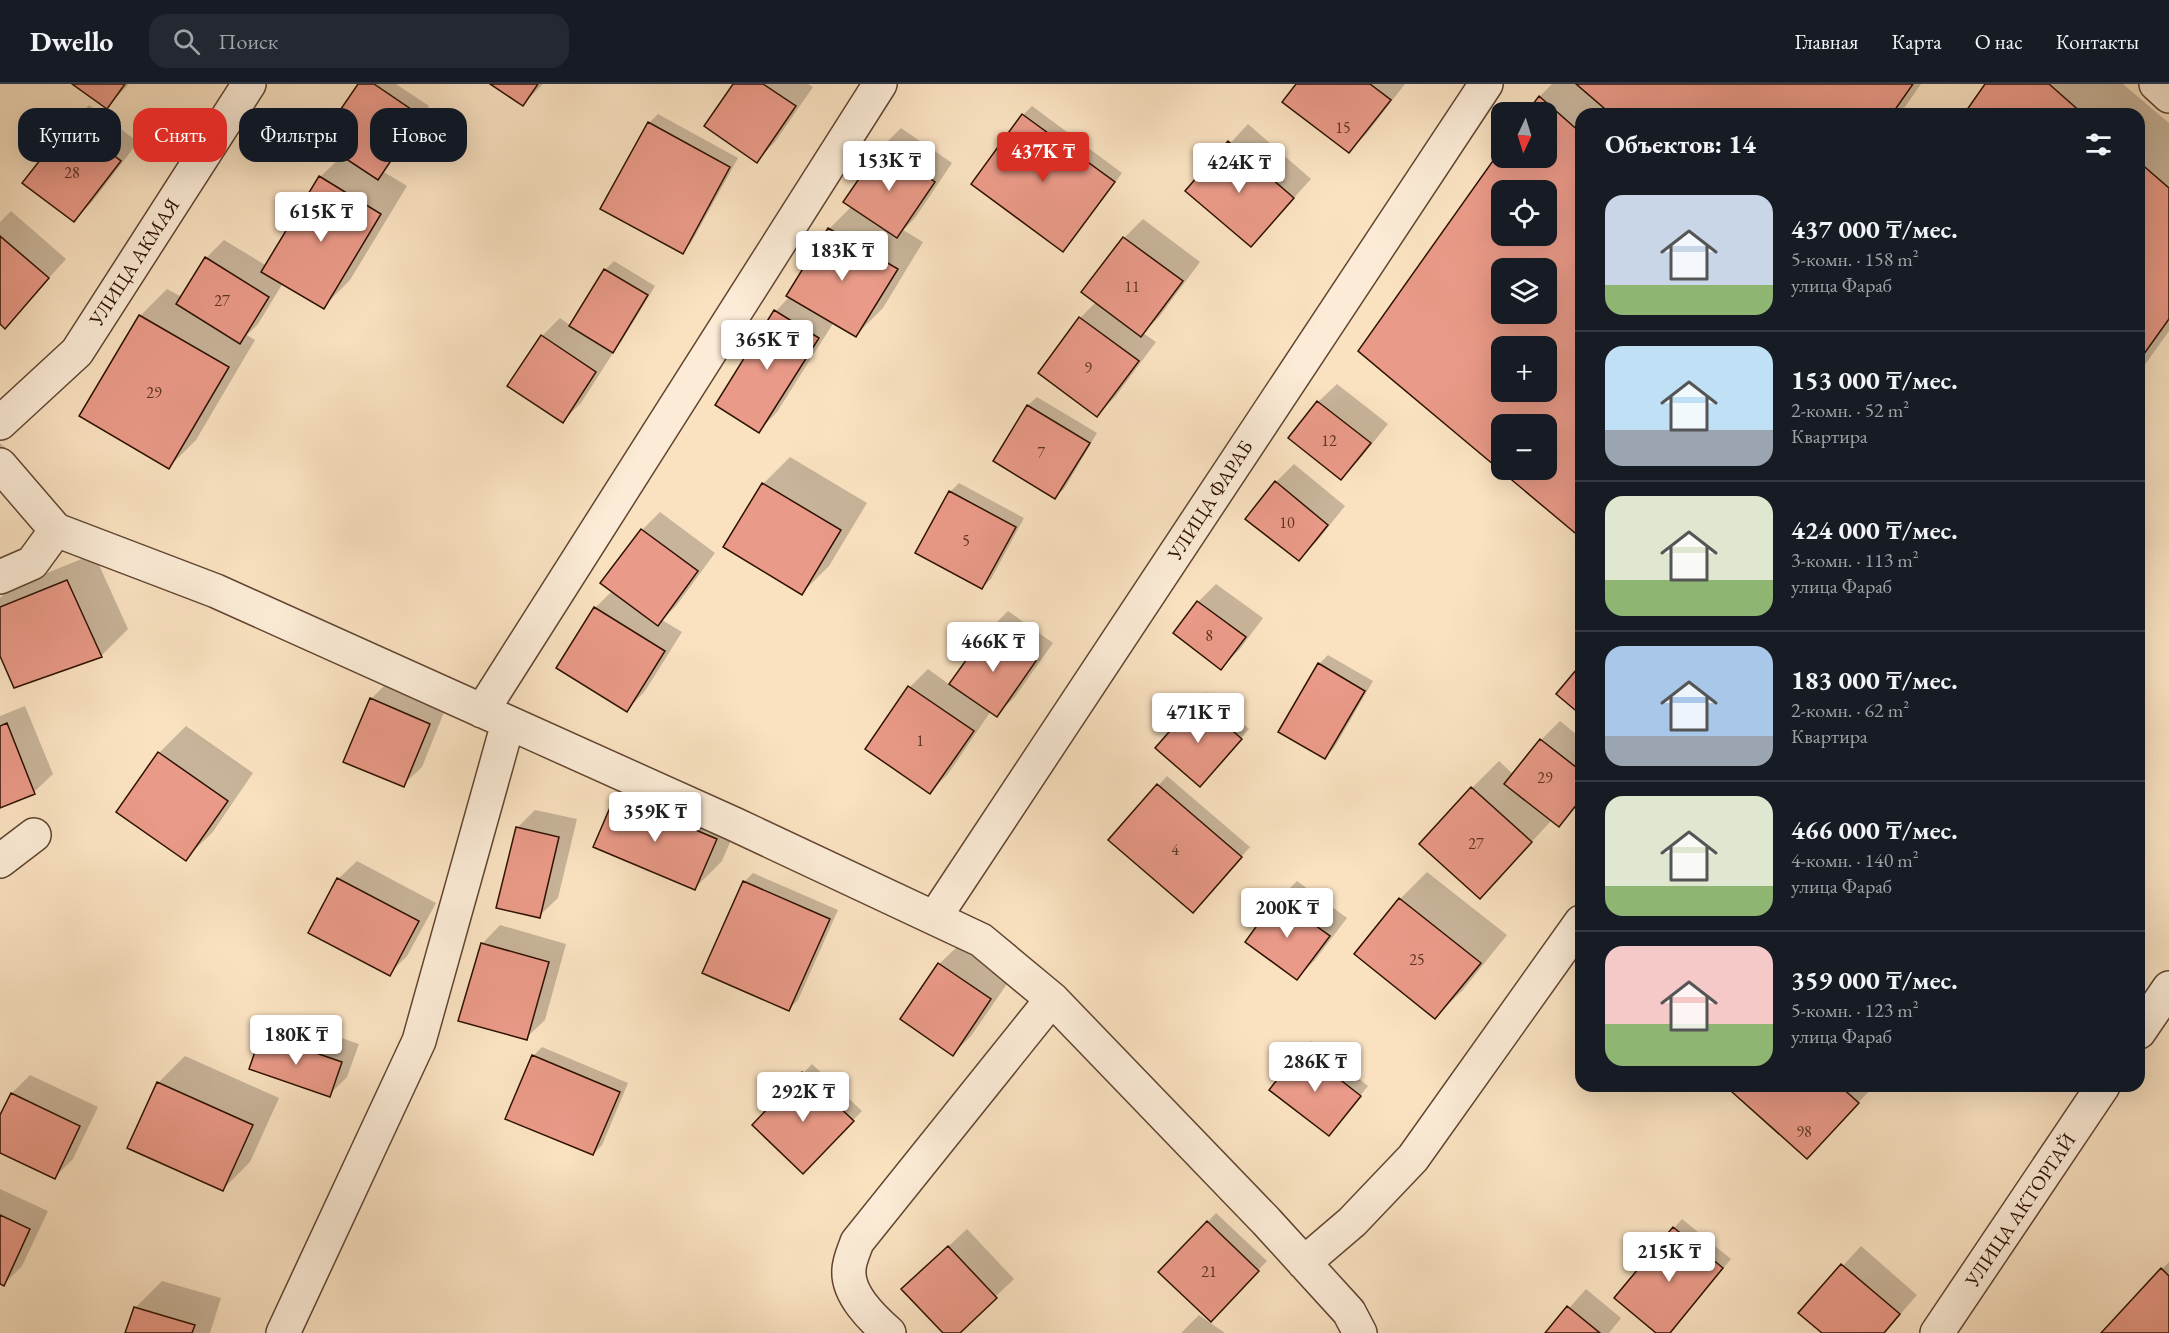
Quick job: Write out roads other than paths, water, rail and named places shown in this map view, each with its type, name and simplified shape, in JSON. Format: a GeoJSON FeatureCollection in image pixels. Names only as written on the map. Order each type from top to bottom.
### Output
{"type":"FeatureCollection","features":[{"type":"Feature","properties":{"kind":"street","name":"УЛИЦА АКМАЯ"},"geometry":{"type":"LineString","coordinates":[[0,423],[77,352],[249,84]]}},
{"type":"Feature","properties":{"kind":"street"},"geometry":{"type":"LineString","coordinates":[[283,1333],[419,1041],[495,717],[880,84]]}},
{"type":"Feature","properties":{"kind":"street","name":"УЛИЦА ФАРАБ"},"geometry":{"type":"LineString","coordinates":[[935,917],[1486,84]]}},
{"type":"Feature","properties":{"kind":"street"},"geometry":{"type":"LineString","coordinates":[[2156,84],[2169,96]]}},
{"type":"Feature","properties":{"kind":"street"},"geometry":{"type":"LineString","coordinates":[[0,465],[56,530],[216,591],[734,824],[981,940],[1052,999],[1349,1311],[1360,1333]]}},
{"type":"Feature","properties":{"kind":"street"},"geometry":{"type":"LineString","coordinates":[[0,577],[32,563],[56,530]]}},
{"type":"Feature","properties":{"kind":"street"},"geometry":{"type":"LineString","coordinates":[[0,861],[34,835]]}},
{"type":"Feature","properties":{"kind":"street"},"geometry":{"type":"LineString","coordinates":[[1304,1263],[1352,1222],[1413,1158],[1575,930]]}},
{"type":"Feature","properties":{"kind":"street"},"geometry":{"type":"LineString","coordinates":[[2145,1023],[2169,988]]}},
{"type":"Feature","properties":{"kind":"street"},"geometry":{"type":"LineString","coordinates":[[889,1333],[874,1320],[855,1295],[848,1271],[857,1242],[1052,999]]}},
{"type":"Feature","properties":{"kind":"street","name":"УЛИЦА АКТОРГАЙ"},"geometry":{"type":"LineString","coordinates":[[1937,1333],[2099,1092]]}}]}
